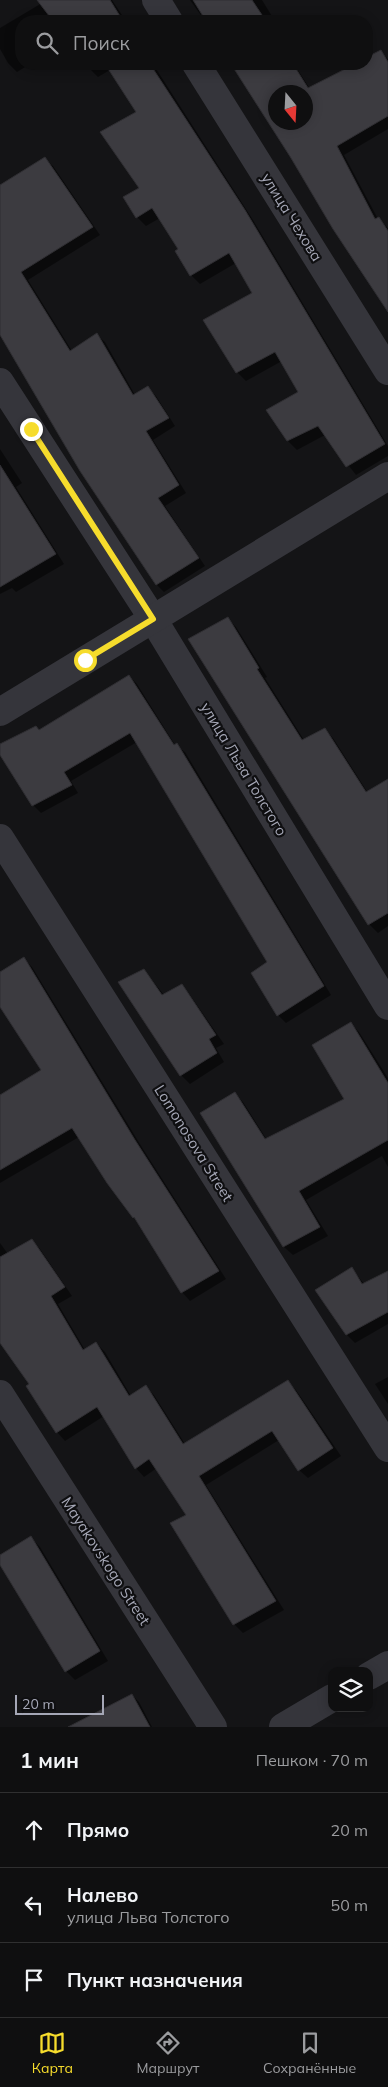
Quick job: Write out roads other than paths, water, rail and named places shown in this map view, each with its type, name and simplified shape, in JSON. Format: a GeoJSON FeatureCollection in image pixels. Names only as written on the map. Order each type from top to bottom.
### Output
{"type":"FeatureCollection","features":[{"type":"Feature","properties":{"kind":"street"},"geometry":{"type":"LineString","coordinates":[[156,0],[165,15]]}},
{"type":"Feature","properties":{"kind":"street","name":"улица Чехова"},"geometry":{"type":"LineString","coordinates":[[200,70],[388,371]]}},
{"type":"Feature","properties":{"kind":"street","name":"улица Льва Толстого"},"geometry":{"type":"LineString","coordinates":[[0,382],[153,619],[388,1006]]}},
{"type":"Feature","properties":{"kind":"street"},"geometry":{"type":"LineString","coordinates":[[0,712],[388,476]]}},
{"type":"Feature","properties":{"kind":"street","name":"Lomonosova Street"},"geometry":{"type":"LineString","coordinates":[[0,838],[388,1448]]}},
{"type":"Feature","properties":{"kind":"street","name":"Mayakovskogo Street"},"geometry":{"type":"LineString","coordinates":[[0,1394],[213,1727]]}},
{"type":"Feature","properties":{"kind":"street"},"geometry":{"type":"LineString","coordinates":[[373,1674],[388,1665]]}},
{"type":"Feature","properties":{"kind":"street"},"geometry":{"type":"LineString","coordinates":[[283,1727],[328,1700]]}}]}
